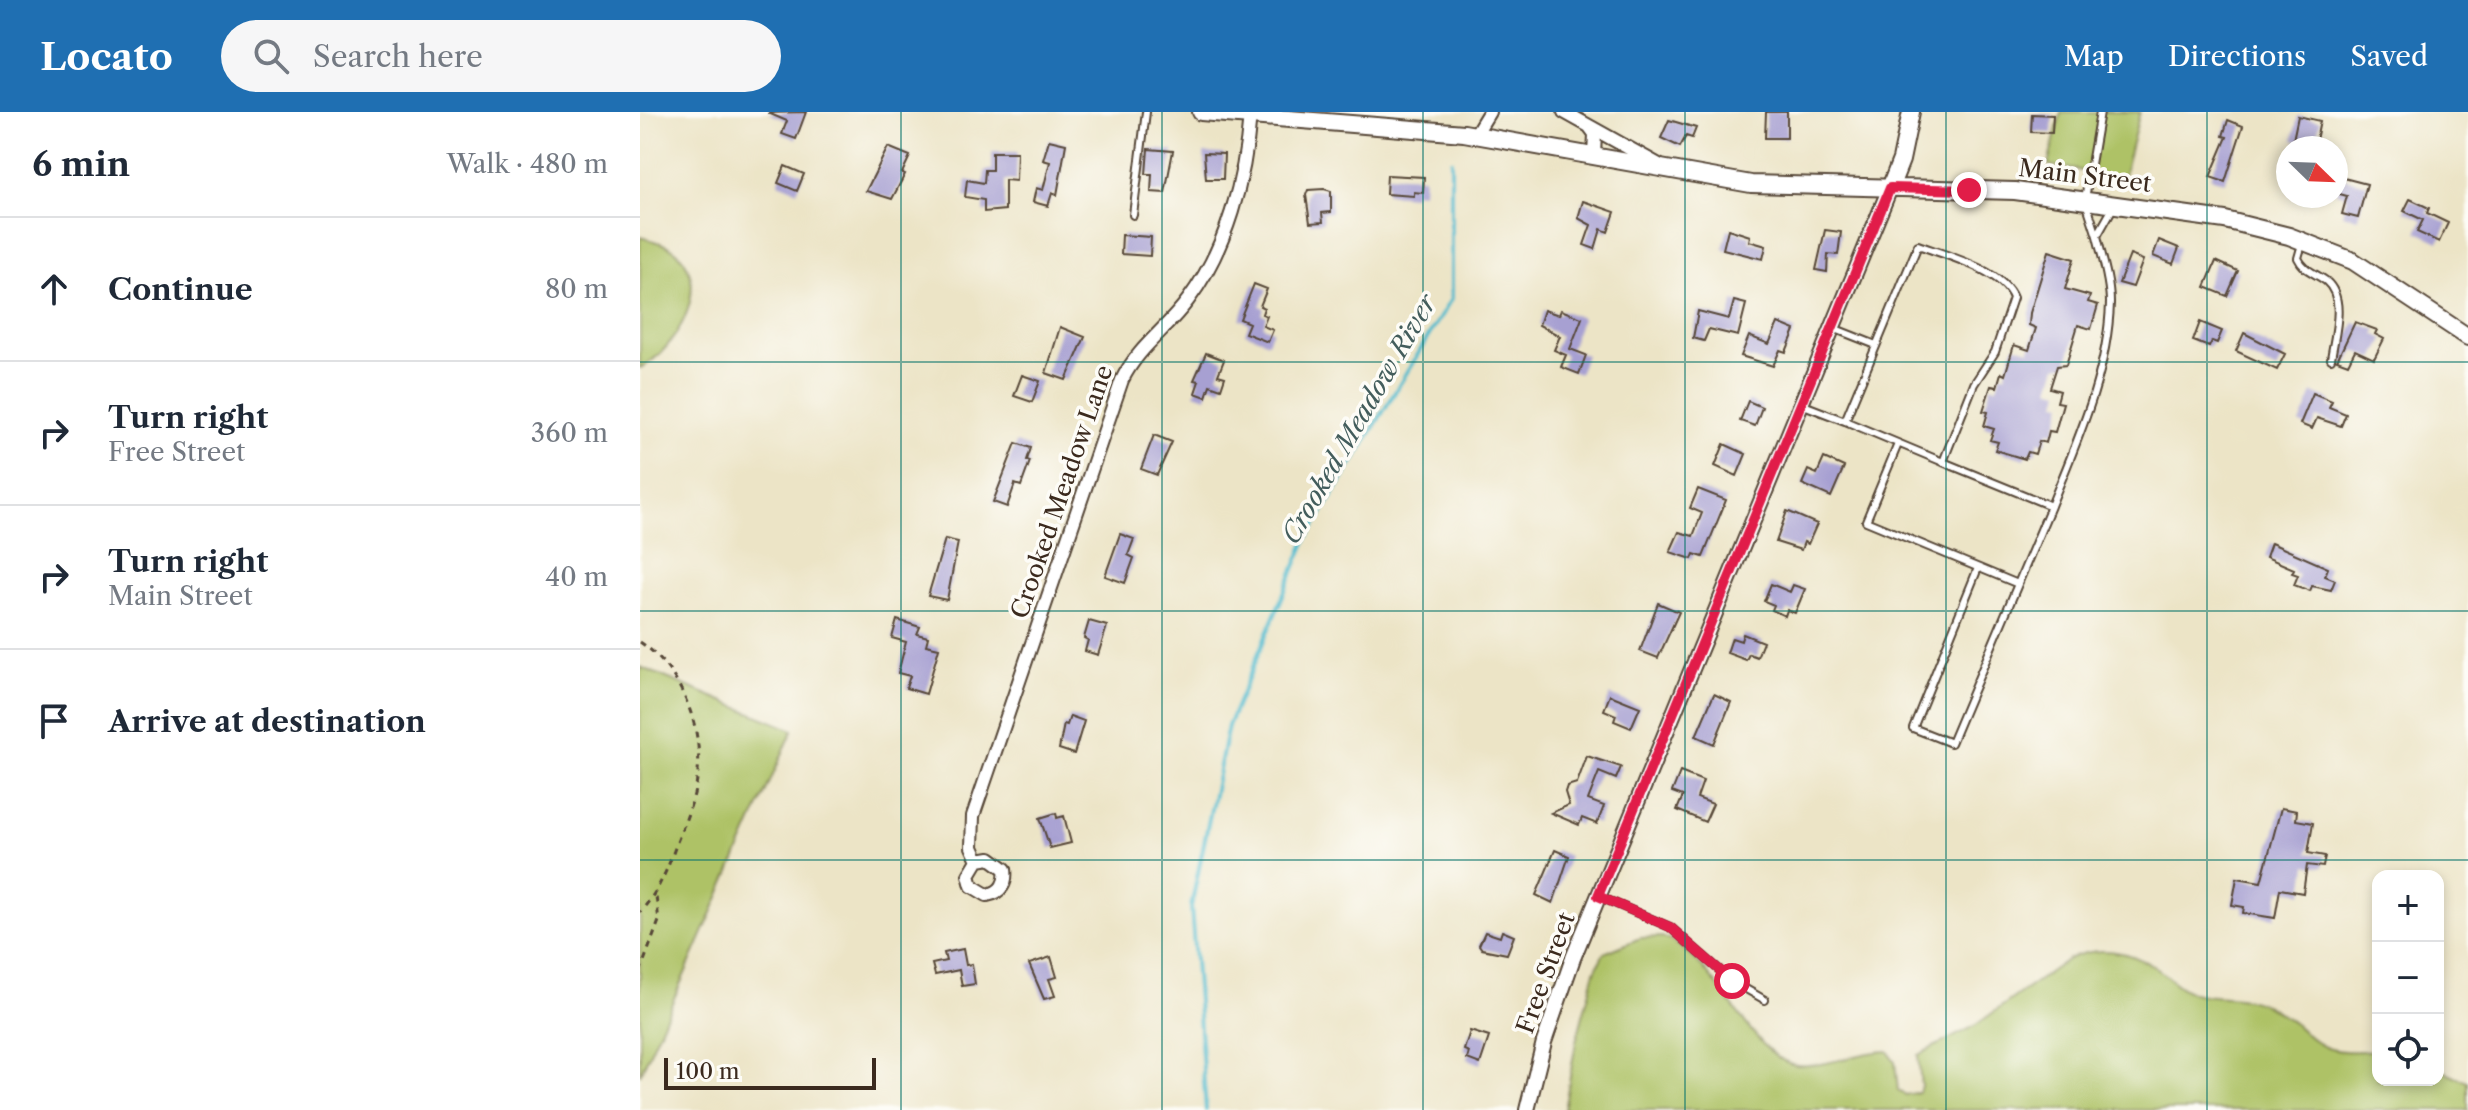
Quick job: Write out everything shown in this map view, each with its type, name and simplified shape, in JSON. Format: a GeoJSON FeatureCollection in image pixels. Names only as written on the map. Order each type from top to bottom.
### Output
{"type":"FeatureCollection","features":[{"type":"Feature","properties":{"kind":"main road","name":"Main Street"},"geometry":{"type":"LineString","coordinates":[[1201,112],[1475,135],[1751,184],[2015,191],[2225,220],[2303,241],[2369,270],[2468,337]]}},
{"type":"Feature","properties":{"kind":"main road"},"geometry":{"type":"LineString","coordinates":[[1890,188],[1901,160],[1911,112]]}},
{"type":"Feature","properties":{"kind":"street"},"geometry":{"type":"LineString","coordinates":[[1475,135],[1489,112]]}},
{"type":"Feature","properties":{"kind":"street","name":"Main Street"},"geometry":{"type":"LineString","coordinates":[[1564,112],[1668,171]]}},
{"type":"Feature","properties":{"kind":"street","name":"Crooked Meadow Lane"},"geometry":{"type":"LineString","coordinates":[[978,860],[972,847],[973,816],[1122,380],[1131,362],[1174,317],[1205,273],[1241,182],[1250,115]]}},
{"type":"Feature","properties":{"kind":"street"},"geometry":{"type":"LineString","coordinates":[[1589,126],[1595,134],[1594,155]]}},
{"type":"Feature","properties":{"kind":"street","name":"Free Street"},"geometry":{"type":"LineString","coordinates":[[1527,1110],[1557,1001],[1598,896],[1890,188]]}},
{"type":"Feature","properties":{"kind":"lane"},"geometry":{"type":"LineString","coordinates":[[1133,215],[1146,112]]}},
{"type":"Feature","properties":{"kind":"lane"},"geometry":{"type":"LineString","coordinates":[[1978,568],[1913,728],[1951,743],[2092,405],[2109,315],[2109,291],[2085,199],[2100,112]]}},
{"type":"Feature","properties":{"kind":"lane"},"geometry":{"type":"LineString","coordinates":[[2097,236],[2116,203]]}},
{"type":"Feature","properties":{"kind":"lane"},"geometry":{"type":"LineString","coordinates":[[2303,241],[2298,258],[2303,268],[2326,281],[2335,293],[2338,313],[2331,359]]}},
{"type":"Feature","properties":{"kind":"lane"},"geometry":{"type":"LineString","coordinates":[[1845,421],[1918,245],[1997,277],[2010,289],[2012,309],[1995,352],[1974,384],[1943,462]]}},
{"type":"Feature","properties":{"kind":"lane"},"geometry":{"type":"LineString","coordinates":[[1833,328],[1876,345]]}},
{"type":"Feature","properties":{"kind":"lane"},"geometry":{"type":"LineString","coordinates":[[1801,404],[2051,506]]}},
{"type":"Feature","properties":{"kind":"lane"},"geometry":{"type":"LineString","coordinates":[[1898,444],[1866,521],[2018,584]]}},
{"type":"Feature","properties":{"kind":"lane"},"geometry":{"type":"LineString","coordinates":[[1598,896],[1670,927],[1732,981],[1765,1000]]}},
{"type":"Feature","properties":{"kind":"path"},"geometry":{"type":"LineString","coordinates":[[640,642],[684,691],[698,770],[690,810],[656,895],[640,912]]}},
{"type":"Feature","properties":{"kind":"path"},"geometry":{"type":"LineString","coordinates":[[640,972],[659,921],[656,895]]}},
{"type":"Feature","properties":{"kind":"green space"},"geometry":{"type":"Polygon","coordinates":[[[2061,112],[2140,112],[2123,178],[2048,165],[2061,112]]]}},
{"type":"Feature","properties":{"kind":"green space"},"geometry":{"type":"Polygon","coordinates":[[[640,237],[666,245],[679,254],[688,268],[692,284],[685,318],[676,334],[653,360],[640,368],[640,237]]]}},
{"type":"Feature","properties":{"kind":"green space"},"geometry":{"type":"Polygon","coordinates":[[[640,667],[793,730],[640,1075],[640,667]]]}},
{"type":"Feature","properties":{"kind":"green space"},"geometry":{"type":"Polygon","coordinates":[[[1662,937],[1682,948],[1717,985],[1765,1046],[1781,1059],[1797,1065],[1809,1065],[1888,1051],[1895,1062],[1898,1091],[1906,1095],[1919,1092],[1921,1086],[1918,1055],[1973,1027],[2068,959],[2101,951],[2124,954],[2146,962],[2191,992],[2260,1003],[2286,1017],[2325,1047],[2372,1050],[2372,1086],[2444,1086],[2444,1071],[2468,1082],[2468,1110],[1564,1110],[1576,1042],[1595,971],[1604,953],[1640,938],[1662,937]]]}},
{"type":"Feature","properties":{"kind":"building"},"geometry":{"type":"Polygon","coordinates":[[[806,112],[796,139],[782,134],[787,121],[768,113],[806,112]]]}},
{"type":"Feature","properties":{"kind":"building"},"geometry":{"type":"Polygon","coordinates":[[[1766,112],[1787,112],[1787,138],[1765,138],[1766,112]]]}},
{"type":"Feature","properties":{"kind":"building"},"geometry":{"type":"Polygon","coordinates":[[[2032,114],[2053,115],[2052,133],[2031,132],[2032,114]]]}},
{"type":"Feature","properties":{"kind":"building"},"geometry":{"type":"Polygon","coordinates":[[[2298,116],[2320,121],[2317,136],[2294,136],[2298,116]]]}},
{"type":"Feature","properties":{"kind":"building"},"geometry":{"type":"Polygon","coordinates":[[[1669,120],[1696,128],[1692,138],[1686,136],[1680,147],[1661,138],[1669,120]]]}},
{"type":"Feature","properties":{"kind":"building"},"geometry":{"type":"Polygon","coordinates":[[[2228,120],[2243,126],[2225,182],[2210,177],[2227,137],[2223,136],[2228,120]]]}},
{"type":"Feature","properties":{"kind":"building"},"geometry":{"type":"Polygon","coordinates":[[[1049,140],[1066,144],[1057,195],[1052,193],[1048,206],[1033,202],[1036,188],[1043,190],[1050,162],[1043,160],[1049,140]]]}},
{"type":"Feature","properties":{"kind":"building"},"geometry":{"type":"Polygon","coordinates":[[[888,147],[910,156],[892,199],[866,191],[888,147]]]}},
{"type":"Feature","properties":{"kind":"building"},"geometry":{"type":"Polygon","coordinates":[[[1148,149],[1173,151],[1165,193],[1151,192],[1152,174],[1146,174],[1148,149]]]}},
{"type":"Feature","properties":{"kind":"building"},"geometry":{"type":"Polygon","coordinates":[[[992,152],[1017,152],[1016,181],[1005,180],[1005,210],[984,212],[984,200],[965,197],[967,180],[984,183],[985,170],[992,170],[992,152]]]}},
{"type":"Feature","properties":{"kind":"building"},"geometry":{"type":"Polygon","coordinates":[[[1204,153],[1224,154],[1223,179],[1206,179],[1204,153]]]}},
{"type":"Feature","properties":{"kind":"building"},"geometry":{"type":"Polygon","coordinates":[[[785,166],[804,174],[797,191],[778,183],[785,166]]]}},
{"type":"Feature","properties":{"kind":"building"},"geometry":{"type":"Polygon","coordinates":[[[1387,175],[1424,177],[1423,193],[1414,192],[1414,196],[1386,194],[1387,175]]]}},
{"type":"Feature","properties":{"kind":"building"},"geometry":{"type":"Polygon","coordinates":[[[2348,179],[2367,184],[2358,218],[2342,214],[2344,208],[2348,208],[2348,179]]]}},
{"type":"Feature","properties":{"kind":"building"},"geometry":{"type":"Polygon","coordinates":[[[1308,190],[1331,191],[1331,212],[1322,213],[1323,222],[1310,223],[1308,190]]]}},
{"type":"Feature","properties":{"kind":"building"},"geometry":{"type":"Polygon","coordinates":[[[2410,199],[2429,208],[2427,213],[2448,223],[2439,242],[2417,232],[2423,220],[2404,211],[2410,199]]]}},
{"type":"Feature","properties":{"kind":"building"},"geometry":{"type":"Polygon","coordinates":[[[1583,201],[1615,212],[1608,232],[1601,229],[1595,249],[1584,245],[1591,225],[1578,218],[1583,201]]]}},
{"type":"Feature","properties":{"kind":"building"},"geometry":{"type":"Polygon","coordinates":[[[1728,229],[1750,236],[1749,241],[1766,246],[1763,259],[1723,249],[1728,229]]]}},
{"type":"Feature","properties":{"kind":"building"},"geometry":{"type":"Polygon","coordinates":[[[1825,230],[1841,232],[1838,255],[1828,254],[1827,272],[1816,270],[1825,230]]]}},
{"type":"Feature","properties":{"kind":"building"},"geometry":{"type":"Polygon","coordinates":[[[1122,235],[1151,237],[1150,256],[1121,254],[1122,235]]]}},
{"type":"Feature","properties":{"kind":"building"},"geometry":{"type":"Polygon","coordinates":[[[2159,240],[2179,248],[2173,264],[2153,256],[2159,240]]]}},
{"type":"Feature","properties":{"kind":"building"},"geometry":{"type":"Polygon","coordinates":[[[2049,251],[2074,259],[2065,289],[2090,296],[2088,302],[2098,305],[2091,329],[2078,325],[2066,365],[2057,366],[2050,388],[2060,391],[2057,402],[2063,403],[2055,432],[2049,431],[2046,443],[2039,441],[2035,454],[2028,452],[2025,459],[1995,450],[1998,442],[1990,440],[1994,429],[1984,426],[1988,412],[1983,411],[1991,386],[1997,387],[2001,373],[2005,375],[2014,345],[2029,350],[2036,328],[2029,325],[2030,313],[2049,251]]]}},
{"type":"Feature","properties":{"kind":"building"},"geometry":{"type":"Polygon","coordinates":[[[2130,255],[2143,260],[2133,287],[2119,283],[2130,255]]]}},
{"type":"Feature","properties":{"kind":"building"},"geometry":{"type":"Polygon","coordinates":[[[2216,261],[2238,271],[2227,296],[2205,287],[2216,261]]]}},
{"type":"Feature","properties":{"kind":"building"},"geometry":{"type":"Polygon","coordinates":[[[1254,284],[1267,289],[1260,306],[1264,308],[1262,314],[1267,316],[1263,326],[1273,330],[1268,342],[1245,333],[1249,323],[1240,319],[1254,284]]]}},
{"type":"Feature","properties":{"kind":"building"},"geometry":{"type":"Polygon","coordinates":[[[1734,301],[1746,304],[1738,336],[1709,329],[1704,341],[1693,338],[1698,311],[1729,319],[1734,301]]]}},
{"type":"Feature","properties":{"kind":"building"},"geometry":{"type":"Polygon","coordinates":[[[1544,310],[1559,315],[1561,310],[1582,318],[1570,349],[1586,355],[1579,374],[1561,367],[1566,355],[1554,350],[1560,336],[1539,325],[1544,310]]]}},
{"type":"Feature","properties":{"kind":"building"},"geometry":{"type":"Polygon","coordinates":[[[2200,322],[2222,331],[2217,343],[2212,341],[2209,347],[2193,341],[2200,322]]]}},
{"type":"Feature","properties":{"kind":"building"},"geometry":{"type":"Polygon","coordinates":[[[2355,322],[2377,330],[2375,334],[2384,339],[2374,359],[2355,350],[2348,364],[2337,360],[2355,322]]]}},
{"type":"Feature","properties":{"kind":"building"},"geometry":{"type":"Polygon","coordinates":[[[1778,323],[1795,330],[1786,352],[1780,350],[1773,366],[1741,356],[1749,336],[1769,344],[1778,323]]]}},
{"type":"Feature","properties":{"kind":"building"},"geometry":{"type":"Polygon","coordinates":[[[1060,327],[1085,337],[1066,380],[1046,373],[1060,327]]]}},
{"type":"Feature","properties":{"kind":"building"},"geometry":{"type":"Polygon","coordinates":[[[2244,333],[2285,354],[2277,370],[2236,351],[2244,333]]]}},
{"type":"Feature","properties":{"kind":"building"},"geometry":{"type":"Polygon","coordinates":[[[1206,353],[1224,360],[1218,375],[1225,377],[1221,389],[1210,385],[1206,397],[1195,393],[1199,381],[1194,380],[1206,353]]]}},
{"type":"Feature","properties":{"kind":"building"},"geometry":{"type":"Polygon","coordinates":[[[1022,375],[1040,381],[1032,402],[1014,396],[1022,375]]]}},
{"type":"Feature","properties":{"kind":"building"},"geometry":{"type":"Polygon","coordinates":[[[2313,393],[2332,401],[2329,407],[2346,414],[2341,426],[2317,418],[2312,429],[2300,424],[2313,393]]]}},
{"type":"Feature","properties":{"kind":"building"},"geometry":{"type":"Polygon","coordinates":[[[1748,401],[1762,407],[1755,426],[1740,421],[1748,401]]]}},
{"type":"Feature","properties":{"kind":"building"},"geometry":{"type":"Polygon","coordinates":[[[1154,435],[1172,442],[1157,475],[1141,469],[1154,435]]]}},
{"type":"Feature","properties":{"kind":"building"},"geometry":{"type":"Polygon","coordinates":[[[1016,443],[1031,448],[1027,460],[1030,461],[1021,486],[1015,484],[1007,507],[993,502],[1016,443]]]}},
{"type":"Feature","properties":{"kind":"building"},"geometry":{"type":"Polygon","coordinates":[[[1724,444],[1746,454],[1737,476],[1715,466],[1724,444]]]}},
{"type":"Feature","properties":{"kind":"building"},"geometry":{"type":"Polygon","coordinates":[[[1824,458],[1844,467],[1831,497],[1802,484],[1808,470],[1817,474],[1824,458]]]}},
{"type":"Feature","properties":{"kind":"building"},"geometry":{"type":"Polygon","coordinates":[[[1698,489],[1726,500],[1703,557],[1694,554],[1692,559],[1670,552],[1679,532],[1693,536],[1702,513],[1690,508],[1698,489]]]}},
{"type":"Feature","properties":{"kind":"building"},"geometry":{"type":"Polygon","coordinates":[[[1787,511],[1817,524],[1808,544],[1804,542],[1801,550],[1776,542],[1787,511]]]}},
{"type":"Feature","properties":{"kind":"building"},"geometry":{"type":"Polygon","coordinates":[[[1120,534],[1134,539],[1128,555],[1134,558],[1125,583],[1105,576],[1120,534]]]}},
{"type":"Feature","properties":{"kind":"building"},"geometry":{"type":"Polygon","coordinates":[[[945,539],[958,542],[947,600],[928,596],[945,539]]]}},
{"type":"Feature","properties":{"kind":"building"},"geometry":{"type":"Polygon","coordinates":[[[2271,543],[2328,568],[2325,576],[2335,580],[2331,590],[2312,586],[2310,591],[2294,585],[2298,575],[2292,573],[2294,569],[2266,557],[2271,543]]]}},
{"type":"Feature","properties":{"kind":"building"},"geometry":{"type":"Polygon","coordinates":[[[1771,584],[1790,592],[1793,585],[1805,589],[1795,613],[1787,610],[1785,616],[1772,610],[1774,605],[1764,601],[1771,584]]]}},
{"type":"Feature","properties":{"kind":"building"},"geometry":{"type":"Polygon","coordinates":[[[1658,603],[1679,612],[1658,658],[1640,651],[1658,603]]]}},
{"type":"Feature","properties":{"kind":"building"},"geometry":{"type":"Polygon","coordinates":[[[897,620],[920,627],[917,634],[928,637],[926,645],[939,648],[926,694],[906,688],[910,676],[898,673],[906,642],[892,638],[897,620]]]}},
{"type":"Feature","properties":{"kind":"building"},"geometry":{"type":"Polygon","coordinates":[[[1089,621],[1107,626],[1098,655],[1085,651],[1088,640],[1084,638],[1089,621]]]}},
{"type":"Feature","properties":{"kind":"building"},"geometry":{"type":"Polygon","coordinates":[[[1743,634],[1763,642],[1757,657],[1749,654],[1746,660],[1727,653],[1732,638],[1741,641],[1743,634]]]}},
{"type":"Feature","properties":{"kind":"building"},"geometry":{"type":"Polygon","coordinates":[[[1714,694],[1731,702],[1714,744],[1696,736],[1714,694]]]}},
{"type":"Feature","properties":{"kind":"building"},"geometry":{"type":"Polygon","coordinates":[[[1610,695],[1640,707],[1631,728],[1614,721],[1616,715],[1604,710],[1610,695]]]}},
{"type":"Feature","properties":{"kind":"building"},"geometry":{"type":"Polygon","coordinates":[[[1070,716],[1084,721],[1074,754],[1059,749],[1064,724],[1067,725],[1070,716]]]}},
{"type":"Feature","properties":{"kind":"building"},"geometry":{"type":"Polygon","coordinates":[[[1587,756],[1621,767],[1616,779],[1599,772],[1588,800],[1604,806],[1597,824],[1582,818],[1579,825],[1551,813],[1569,805],[1565,792],[1567,786],[1577,783],[1587,756]]]}},
{"type":"Feature","properties":{"kind":"building"},"geometry":{"type":"Polygon","coordinates":[[[1680,772],[1703,781],[1697,798],[1713,804],[1705,822],[1677,810],[1683,796],[1672,792],[1680,772]]]}},
{"type":"Feature","properties":{"kind":"building"},"geometry":{"type":"Polygon","coordinates":[[[2281,808],[2297,811],[2296,820],[2313,823],[2308,853],[2325,856],[2323,867],[2307,865],[2303,893],[2280,889],[2275,918],[2243,913],[2244,907],[2232,905],[2237,878],[2261,882],[2281,808]]]}},
{"type":"Feature","properties":{"kind":"building"},"geometry":{"type":"Polygon","coordinates":[[[1056,813],[1057,818],[1064,816],[1071,843],[1050,848],[1040,818],[1056,813]]]}},
{"type":"Feature","properties":{"kind":"building"},"geometry":{"type":"Polygon","coordinates":[[[1555,850],[1569,856],[1553,903],[1536,895],[1555,850]]]}},
{"type":"Feature","properties":{"kind":"building"},"geometry":{"type":"Polygon","coordinates":[[[1502,931],[1514,936],[1507,954],[1482,949],[1479,945],[1485,932],[1500,937],[1502,931]]]}},
{"type":"Feature","properties":{"kind":"building"},"geometry":{"type":"Polygon","coordinates":[[[963,949],[966,965],[972,964],[975,984],[962,986],[959,970],[935,975],[932,964],[946,961],[944,953],[963,949]]]}},
{"type":"Feature","properties":{"kind":"building"},"geometry":{"type":"Polygon","coordinates":[[[1051,957],[1057,977],[1049,979],[1055,996],[1044,999],[1029,964],[1051,957]]]}},
{"type":"Feature","properties":{"kind":"building"},"geometry":{"type":"Polygon","coordinates":[[[1470,1031],[1489,1037],[1480,1064],[1467,1059],[1469,1052],[1464,1050],[1470,1031]]]}},
{"type":"Feature","properties":{"kind":"waterway","name":"Crooked Meadow River"},"geometry":{"type":"LineString","coordinates":[[1206,1110],[1191,907],[1228,726],[1307,538],[1451,299],[1451,160]]}},
{"type":"Feature","properties":{"kind":"route"},"geometry":{"type":"LineString","coordinates":[[1732,981],[1691,942],[1670,927],[1598,896],[1890,188],[1969,190]]}}]}
